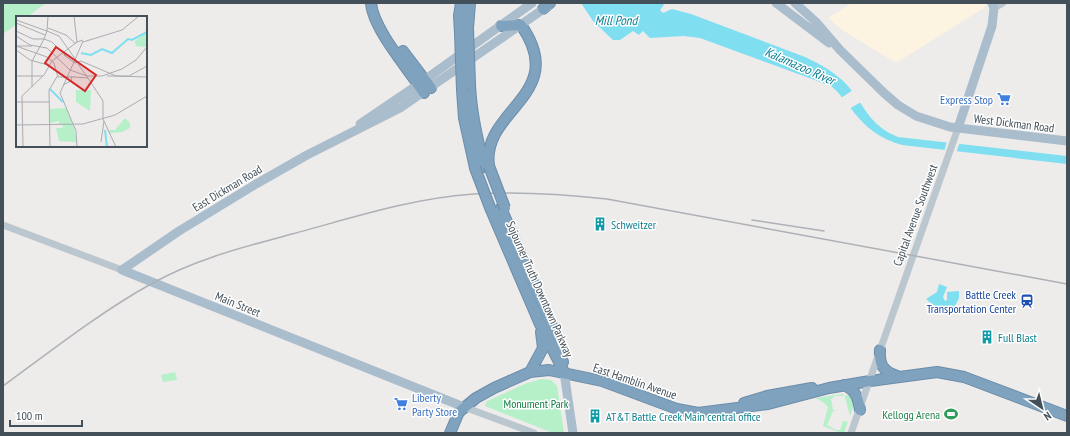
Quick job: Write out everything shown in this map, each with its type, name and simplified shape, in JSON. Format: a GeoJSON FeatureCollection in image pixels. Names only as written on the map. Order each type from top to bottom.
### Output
{"type":"FeatureCollection","features":[{"type":"Feature","properties":{"kind":"highway"},"geometry":{"type":"LineString","coordinates":[[371,3],[374,17],[381,30],[425,86]]}},
{"type":"Feature","properties":{"kind":"highway"},"geometry":{"type":"LineString","coordinates":[[376,3],[383,23],[425,86]]}},
{"type":"Feature","properties":{"kind":"highway"},"geometry":{"type":"LineString","coordinates":[[457,3],[458,16]]}},
{"type":"Feature","properties":{"kind":"highway","name":"Sojourner Truth Downtown Parkway"},"geometry":{"type":"LineString","coordinates":[[461,3],[458,16],[464,30]]}},
{"type":"Feature","properties":{"kind":"highway","name":"Sojourner Truth Downtown Parkway"},"geometry":{"type":"LineString","coordinates":[[470,3],[464,30],[466,87],[464,118],[516,255]]}},
{"type":"Feature","properties":{"kind":"highway"},"geometry":{"type":"LineString","coordinates":[[500,211],[483,167],[494,138],[529,90],[534,79],[536,57],[526,32],[521,25],[501,26]]}},
{"type":"Feature","properties":{"kind":"highway","name":"Sojourner Truth Downtown Parkway"},"geometry":{"type":"LineString","coordinates":[[500,211],[516,255],[561,350],[564,372]]}},
{"type":"Feature","properties":{"kind":"highway","name":"Sojourner Truth Downtown Parkway"},"geometry":{"type":"LineString","coordinates":[[528,282],[539,322],[564,372]]}},
{"type":"Feature","properties":{"kind":"highway"},"geometry":{"type":"LineString","coordinates":[[530,372],[543,348],[539,322]]}},
{"type":"Feature","properties":{"kind":"highway"},"geometry":{"type":"LineString","coordinates":[[880,350],[882,367],[886,371],[899,376]]}},
{"type":"Feature","properties":{"kind":"highway","name":"East Hamblin Avenue"},"geometry":{"type":"LineString","coordinates":[[464,406],[494,388],[530,372],[549,370],[602,381],[677,409],[698,413],[777,402],[829,388],[870,380],[932,372],[955,375],[1067,416]]}},
{"type":"Feature","properties":{"kind":"highway"},"geometry":{"type":"LineString","coordinates":[[844,385],[852,389],[857,395],[860,410]]}},
{"type":"Feature","properties":{"kind":"highway"},"geometry":{"type":"LineString","coordinates":[[450,433],[459,412],[464,406]]}},
{"type":"Feature","properties":{"kind":"main road","name":"East Dickman Road"},"geometry":{"type":"LineString","coordinates":[[425,86],[532,3]]}},
{"type":"Feature","properties":{"kind":"main road"},"geometry":{"type":"LineString","coordinates":[[776,3],[840,50]]}},
{"type":"Feature","properties":{"kind":"main road"},"geometry":{"type":"LineString","coordinates":[[795,3],[816,22],[840,50],[898,105],[916,116],[931,122],[958,128]]}},
{"type":"Feature","properties":{"kind":"main road","name":"East Dickman Road"},"geometry":{"type":"LineString","coordinates":[[122,270],[214,209],[301,158],[348,133],[365,120],[425,86],[521,25],[549,5]]}},
{"type":"Feature","properties":{"kind":"main road","name":"Capital Avenue Southwest"},"geometry":{"type":"LineString","coordinates":[[958,128],[985,51],[992,26],[993,6]]}},
{"type":"Feature","properties":{"kind":"main road","name":"West Dickman Road"},"geometry":{"type":"LineString","coordinates":[[958,128],[1067,141]]}},
{"type":"Feature","properties":{"kind":"main road","name":"Main Street"},"geometry":{"type":"LineString","coordinates":[[122,270],[464,406]]}},
{"type":"Feature","properties":{"kind":"main road"},"geometry":{"type":"LineString","coordinates":[[564,372],[573,433]]}},
{"type":"Feature","properties":{"kind":"street"},"geometry":{"type":"LineString","coordinates":[[993,6],[1003,3]]}},
{"type":"Feature","properties":{"kind":"street","name":"Capital Avenue Southwest"},"geometry":{"type":"LineString","coordinates":[[851,433],[958,128]]}},
{"type":"Feature","properties":{"kind":"street","name":"Main Street"},"geometry":{"type":"LineString","coordinates":[[3,225],[122,270]]}},
{"type":"Feature","properties":{"kind":"street"},"geometry":{"type":"LineString","coordinates":[[464,406],[534,433]]}},
{"type":"Feature","properties":{"kind":"shaded area"},"geometry":{"type":"Polygon","coordinates":[[[852,3],[987,3],[984,8],[896,63],[842,30],[828,18],[852,3]]]}},
{"type":"Feature","properties":{"kind":"green space"},"geometry":{"type":"Polygon","coordinates":[[[3,3],[46,3],[28,16],[16,16],[16,25],[3,34],[3,3]]]}},
{"type":"Feature","properties":{"kind":"green space"},"geometry":{"type":"Polygon","coordinates":[[[175,372],[177,380],[163,382],[161,375],[175,372]]]}},
{"type":"Feature","properties":{"kind":"green space","name":"Monument Park"},"geometry":{"type":"Polygon","coordinates":[[[542,379],[551,380],[557,386],[564,433],[553,433],[485,406],[487,401],[527,383],[542,379]]]}},
{"type":"Feature","properties":{"kind":"green space"},"geometry":{"type":"Polygon","coordinates":[[[843,394],[844,396],[835,396],[831,399],[833,410],[837,411],[833,411],[827,425],[836,430],[840,430],[843,421],[848,422],[844,433],[841,433],[823,426],[828,407],[816,398],[843,394]]]}},
{"type":"Feature","properties":{"kind":"green space"},"geometry":{"type":"Polygon","coordinates":[[[846,395],[850,396],[853,401],[853,408],[850,416],[845,397],[846,395]]]}},
{"type":"Feature","properties":{"kind":"water"},"geometry":{"type":"Polygon","coordinates":[[[581,3],[662,3],[664,5],[660,10],[663,13],[672,9],[691,14],[805,57],[837,76],[847,85],[873,120],[888,132],[898,137],[1067,156],[1067,164],[894,143],[880,136],[868,127],[831,86],[700,38],[683,36],[650,38],[643,31],[639,35],[633,31],[620,40],[613,40],[593,21],[581,3]]]}},
{"type":"Feature","properties":{"kind":"water"},"geometry":{"type":"Polygon","coordinates":[[[939,284],[947,287],[943,297],[945,301],[947,300],[947,292],[959,291],[959,298],[953,310],[935,307],[926,299],[937,292],[939,284]]]}},
{"type":"Feature","properties":{"kind":"pier"},"geometry":{"type":"Polygon","coordinates":[[[853,90],[861,102],[849,109],[841,98],[853,90]]]}},
{"type":"Feature","properties":{"kind":"pier"},"geometry":{"type":"Polygon","coordinates":[[[947,141],[960,142],[956,153],[944,152],[947,141]]]}},
{"type":"Feature","properties":{"kind":"railway"},"geometry":{"type":"LineString","coordinates":[[3,386],[113,307],[151,284],[185,267],[238,249],[360,215],[405,204],[451,196],[491,193],[524,193],[557,194],[607,199],[1067,284]]}},
{"type":"Feature","properties":{"kind":"railway"},"geometry":{"type":"LineString","coordinates":[[752,220],[824,231]]}},
{"type":"Feature","properties":{"kind":"place","name":"Express Stop"},"geometry":{"type":"Point","coordinates":[1004,99]}},
{"type":"Feature","properties":{"kind":"place","name":"Schweitzer"},"geometry":{"type":"Point","coordinates":[600,224]}},
{"type":"Feature","properties":{"kind":"place","name":"Battle Creek Transportation Center"},"geometry":{"type":"Point","coordinates":[1027,301]}},
{"type":"Feature","properties":{"kind":"place","name":"Full Blast"},"geometry":{"type":"Point","coordinates":[987,337]}},
{"type":"Feature","properties":{"kind":"place","name":"Liberty Party Store"},"geometry":{"type":"Point","coordinates":[401,404]}},
{"type":"Feature","properties":{"kind":"place","name":"Kellogg Arena"},"geometry":{"type":"Point","coordinates":[951,414]}},
{"type":"Feature","properties":{"kind":"place","name":"AT&T Battle Creek Main central office"},"geometry":{"type":"Point","coordinates":[595,416]}},
{"type":"Feature","properties":{"kind":"water label","name":"Mill Pond"},"geometry":{"type":"Point","coordinates":[616,20]}},
{"type":"Feature","properties":{"kind":"water label","name":"Kalamazoo River"},"geometry":{"type":"Point","coordinates":[800,66]}}]}
